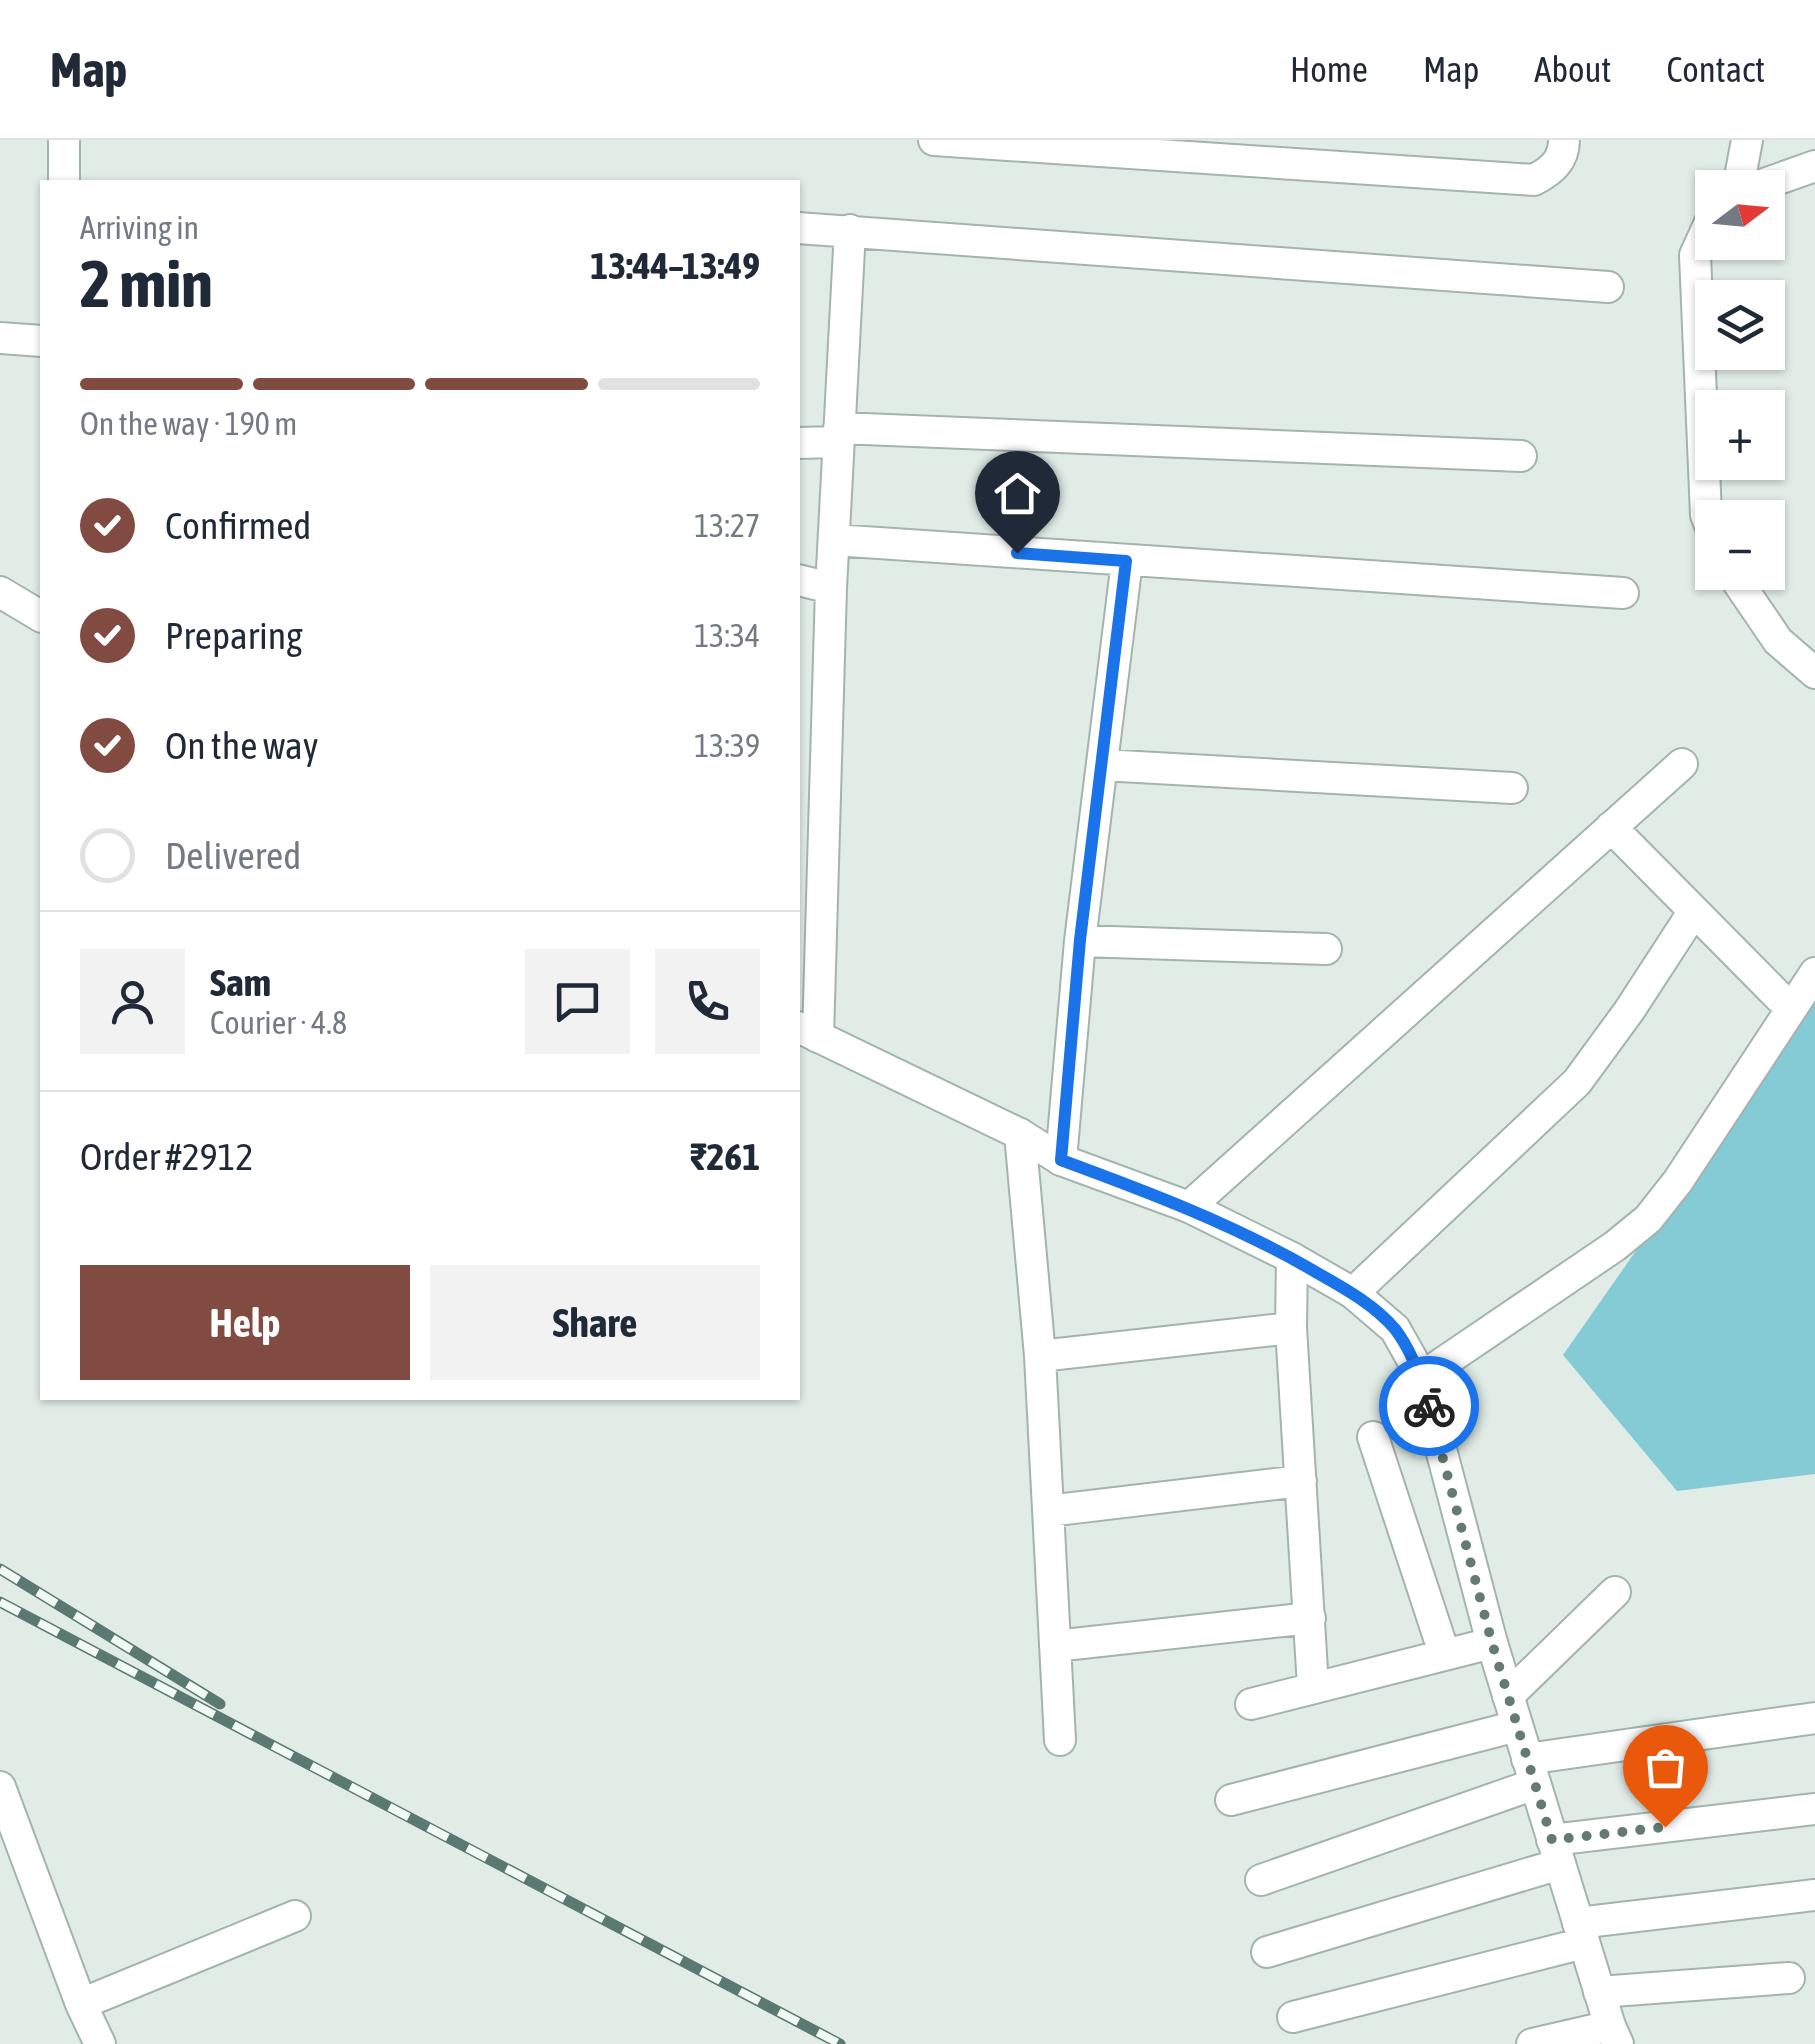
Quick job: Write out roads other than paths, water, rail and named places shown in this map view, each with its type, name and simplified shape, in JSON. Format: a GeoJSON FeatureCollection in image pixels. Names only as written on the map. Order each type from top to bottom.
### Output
{"type":"FeatureCollection","features":[{"type":"Feature","properties":{"kind":"street"},"geometry":{"type":"LineString","coordinates":[[64,140],[64,180]]}},
{"type":"Feature","properties":{"kind":"street"},"geometry":{"type":"LineString","coordinates":[[934,140],[1402,155],[1534,180],[1553,170],[1564,149],[1564,140]]}},
{"type":"Feature","properties":{"kind":"street"},"geometry":{"type":"LineString","coordinates":[[1742,170],[1748,140]]}},
{"type":"Feature","properties":{"kind":"street"},"geometry":{"type":"LineString","coordinates":[[1785,177],[1815,166]]}},
{"type":"Feature","properties":{"kind":"street"},"geometry":{"type":"LineString","coordinates":[[800,228],[1608,287]]}},
{"type":"Feature","properties":{"kind":"street"},"geometry":{"type":"LineString","coordinates":[[850,230],[808,1032],[1020,1134],[1061,1160],[1189,1206],[1292,1258],[1353,1293],[1394,1329],[1422,1377],[1492,1643],[1614,2035],[1532,2044]]}},
{"type":"Feature","properties":{"kind":"street"},"geometry":{"type":"LineString","coordinates":[[1695,260],[1705,500]]}},
{"type":"Feature","properties":{"kind":"street"},"geometry":{"type":"LineString","coordinates":[[0,338],[40,341]]}},
{"type":"Feature","properties":{"kind":"street"},"geometry":{"type":"LineString","coordinates":[[800,442],[839,435],[1521,456]]}},
{"type":"Feature","properties":{"kind":"street"},"geometry":{"type":"LineString","coordinates":[[834,540],[1623,594]]}},
{"type":"Feature","properties":{"kind":"street"},"geometry":{"type":"LineString","coordinates":[[1061,1160],[1080,940],[1126,561]]}},
{"type":"Feature","properties":{"kind":"street"},"geometry":{"type":"LineString","coordinates":[[800,580],[831,588]]}},
{"type":"Feature","properties":{"kind":"street"},"geometry":{"type":"LineString","coordinates":[[1743,590],[1778,641],[1815,673]]}},
{"type":"Feature","properties":{"kind":"street"},"geometry":{"type":"LineString","coordinates":[[0,592],[40,616]]}},
{"type":"Feature","properties":{"kind":"street"},"geometry":{"type":"LineString","coordinates":[[1189,1206],[1682,764]]}},
{"type":"Feature","properties":{"kind":"street"},"geometry":{"type":"LineString","coordinates":[[1102,765],[1512,788]]}},
{"type":"Feature","properties":{"kind":"street"},"geometry":{"type":"LineString","coordinates":[[1611,827],[1791,1009]]}},
{"type":"Feature","properties":{"kind":"street"},"geometry":{"type":"LineString","coordinates":[[1353,1293],[1577,1082],[1694,911]]}},
{"type":"Feature","properties":{"kind":"street"},"geometry":{"type":"LineString","coordinates":[[1080,940],[1326,950]]}},
{"type":"Feature","properties":{"kind":"street"},"geometry":{"type":"LineString","coordinates":[[1422,1377],[1615,1246],[1648,1219],[1678,1182],[1815,973]]}},
{"type":"Feature","properties":{"kind":"street"},"geometry":{"type":"LineString","coordinates":[[1020,1134],[1040,1356],[1060,1740]]}},
{"type":"Feature","properties":{"kind":"street"},"geometry":{"type":"LineString","coordinates":[[1292,1258],[1291,1328],[1314,1688]]}},
{"type":"Feature","properties":{"kind":"street"},"geometry":{"type":"LineString","coordinates":[[1040,1356],[1291,1328]]}},
{"type":"Feature","properties":{"kind":"street"},"geometry":{"type":"LineString","coordinates":[[1373,1436],[1444,1653]]}},
{"type":"Feature","properties":{"kind":"street"},"geometry":{"type":"LineString","coordinates":[[1048,1511],[1301,1481]]}},
{"type":"Feature","properties":{"kind":"street"},"geometry":{"type":"LineString","coordinates":[[1508,1696],[1615,1592]]}},
{"type":"Feature","properties":{"kind":"street"},"geometry":{"type":"LineString","coordinates":[[1055,1646],[1310,1618]]}},
{"type":"Feature","properties":{"kind":"street"},"geometry":{"type":"LineString","coordinates":[[1251,1704],[1492,1643]]}},
{"type":"Feature","properties":{"kind":"street"},"geometry":{"type":"LineString","coordinates":[[1260,1880],[1531,1771],[1815,1718]]}},
{"type":"Feature","properties":{"kind":"street"},"geometry":{"type":"LineString","coordinates":[[1231,1800],[1517,1726]]}},
{"type":"Feature","properties":{"kind":"street"},"geometry":{"type":"LineString","coordinates":[[0,1787],[81,2004],[100,2044]]}},
{"type":"Feature","properties":{"kind":"street"},"geometry":{"type":"LineString","coordinates":[[1267,1952],[1556,1852],[1815,1810]]}},
{"type":"Feature","properties":{"kind":"street"},"geometry":{"type":"LineString","coordinates":[[1293,2017],[1581,1933],[1815,1895]]}},
{"type":"Feature","properties":{"kind":"street"},"geometry":{"type":"LineString","coordinates":[[81,2004],[294,1916]]}},
{"type":"Feature","properties":{"kind":"street"},"geometry":{"type":"LineString","coordinates":[[1599,1992],[1789,1978]]}},
{"type":"Feature","properties":{"kind":"water"},"geometry":{"type":"Polygon","coordinates":[[[1815,995],[1815,1474],[1677,1491],[1563,1355],[1815,995]]]}},
{"type":"Feature","properties":{"kind":"railway"},"geometry":{"type":"LineString","coordinates":[[0,1569],[220,1704]]}},
{"type":"Feature","properties":{"kind":"railway"},"geometry":{"type":"LineString","coordinates":[[0,1602],[840,2044]]}}]}
